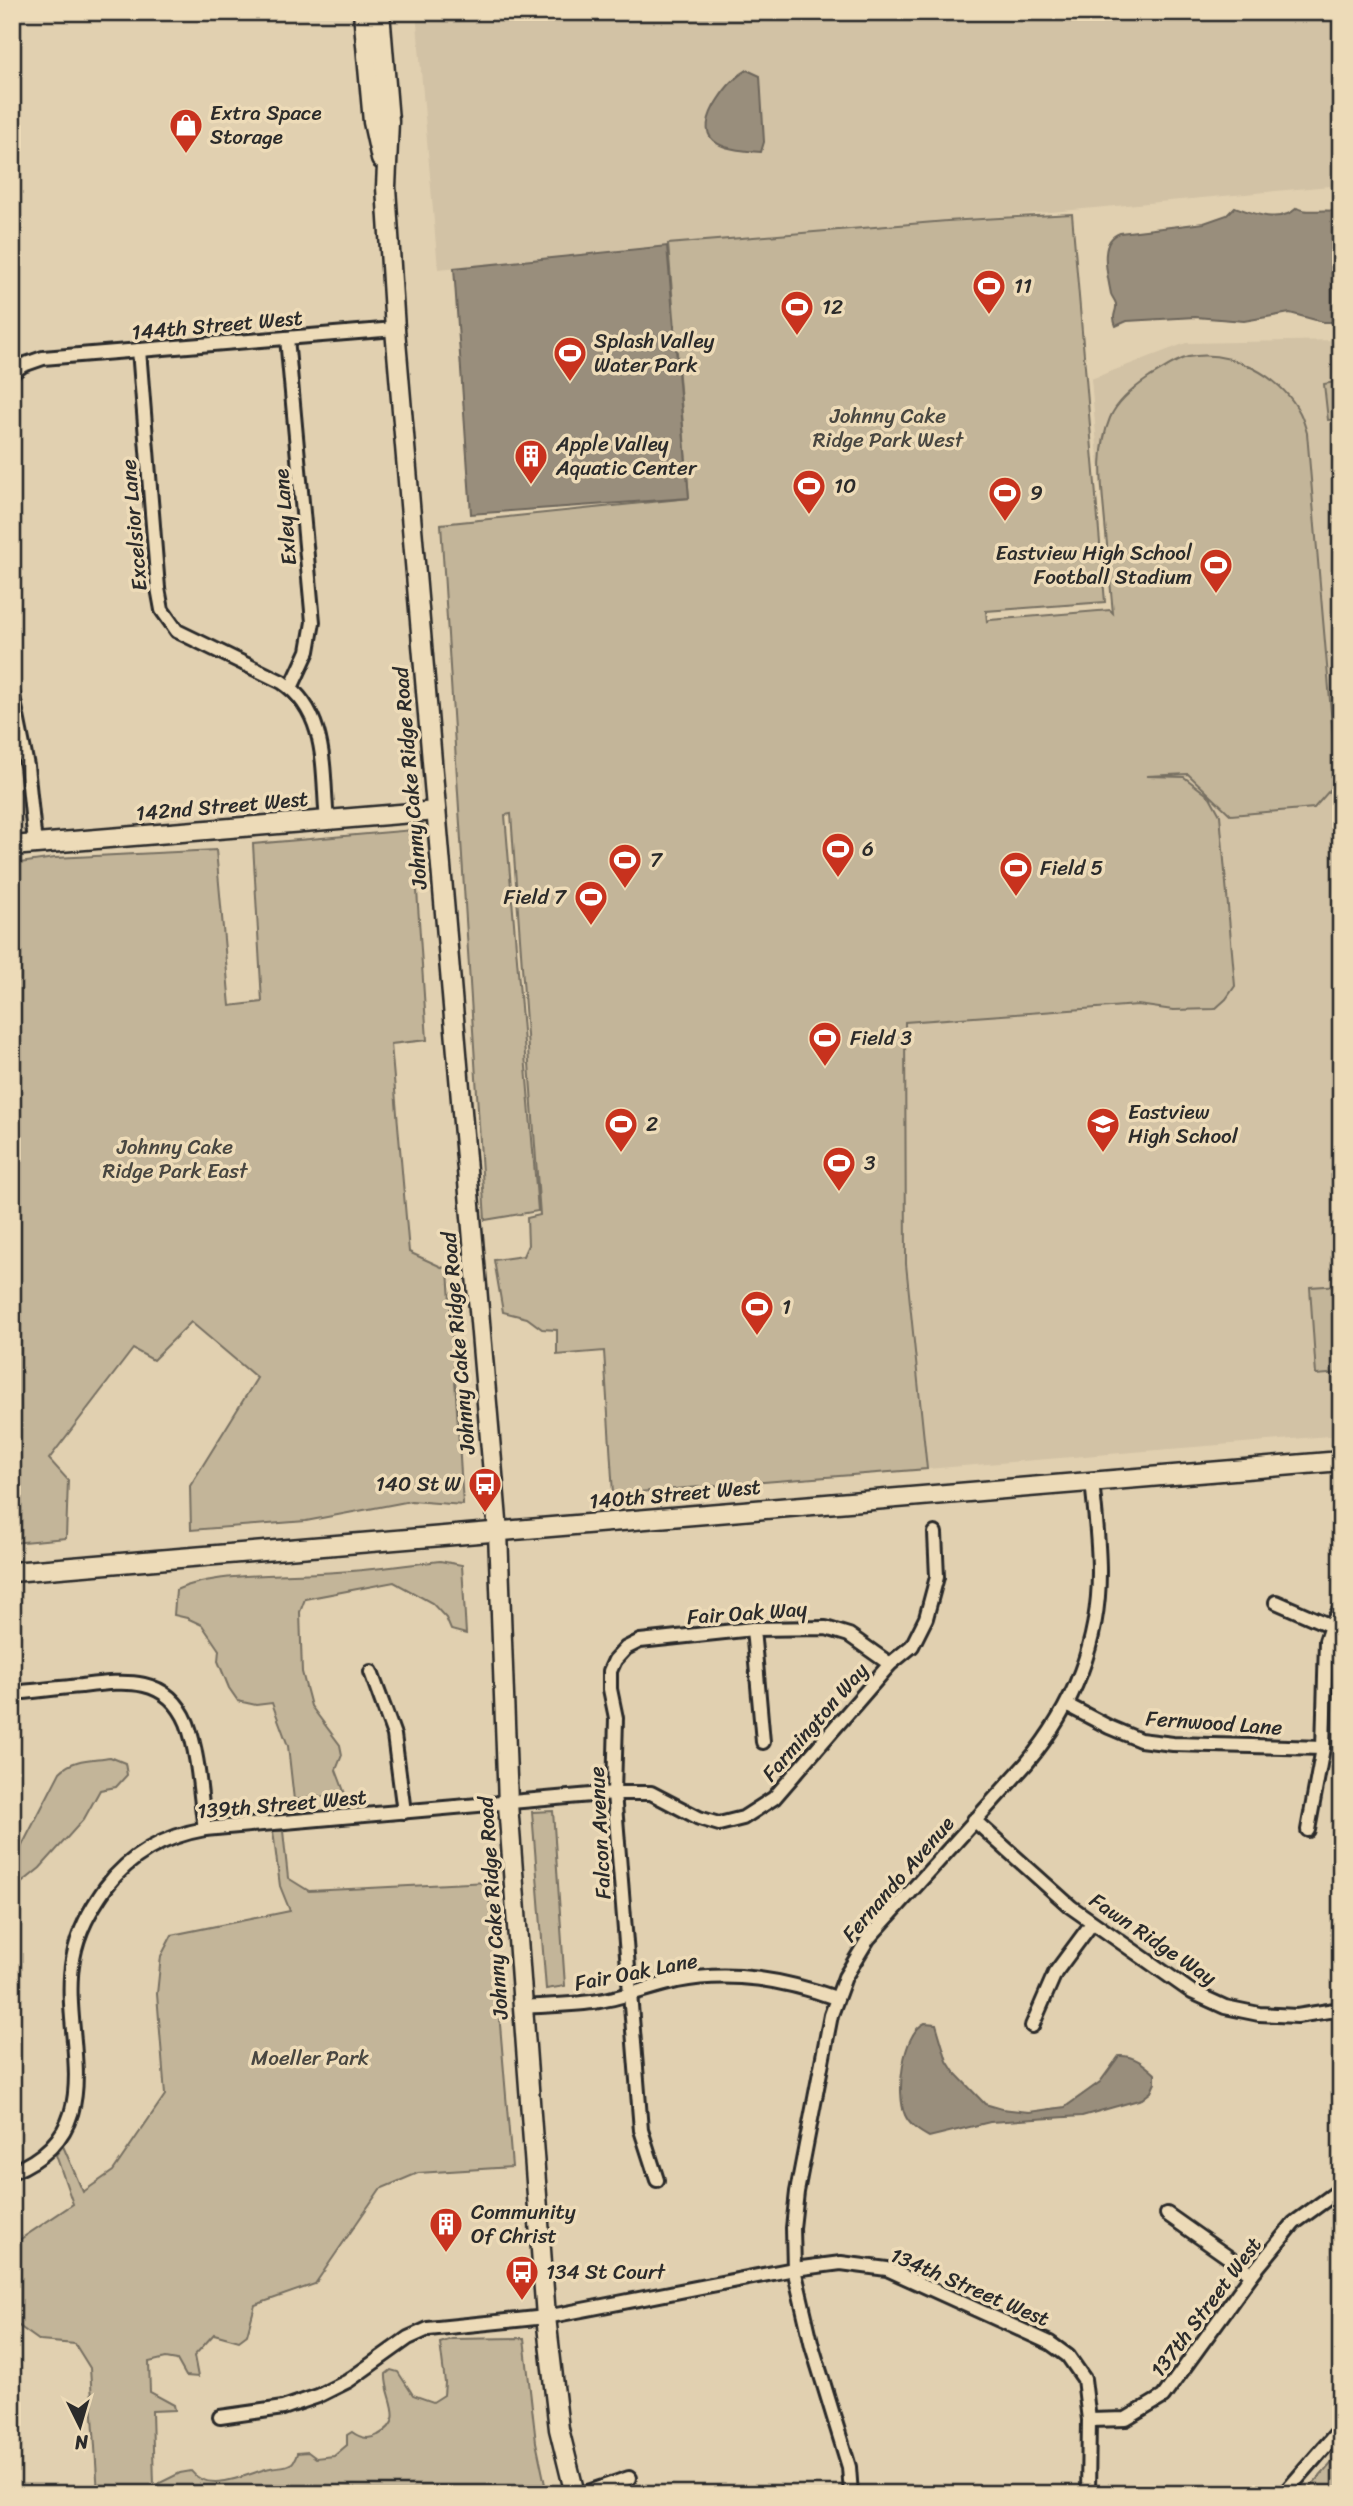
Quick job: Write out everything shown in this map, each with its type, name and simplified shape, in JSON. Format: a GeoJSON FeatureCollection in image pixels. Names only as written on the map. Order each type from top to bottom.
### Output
{"type":"FeatureCollection","features":[{"type":"Feature","properties":{"kind":"street","name":"Johnny Cake Ridge Road"},"geometry":{"type":"LineString","coordinates":[[363,12],[373,122],[386,187]]}},
{"type":"Feature","properties":{"kind":"street","name":"Johnny Cake Ridge Road"},"geometry":{"type":"LineString","coordinates":[[380,12],[389,121],[386,187],[395,329],[498,1532],[508,1804],[546,2317],[559,2429],[575,2494]]}},
{"type":"Feature","properties":{"kind":"street","name":"144th Street West"},"geometry":{"type":"LineString","coordinates":[[12,373],[23,365],[43,358],[395,329]]}},
{"type":"Feature","properties":{"kind":"street","name":"Exley Lane"},"geometry":{"type":"LineString","coordinates":[[287,338],[313,622],[308,651],[291,688]]}},
{"type":"Feature","properties":{"kind":"street","name":"Excelsior Lane"},"geometry":{"type":"LineString","coordinates":[[139,351],[162,610],[171,626],[189,639],[291,688],[308,707],[318,730],[327,821]]}},
{"type":"Feature","properties":{"kind":"street"},"geometry":{"type":"LineString","coordinates":[[12,691],[27,766],[35,844]]}},
{"type":"Feature","properties":{"kind":"street","name":"142nd Street West"},"geometry":{"type":"LineString","coordinates":[[12,846],[436,811]]}},
{"type":"Feature","properties":{"kind":"street","name":"140th Street West"},"geometry":{"type":"LineString","coordinates":[[12,1572],[1341,1461]]}},
{"type":"Feature","properties":{"kind":"street","name":"Fernando Avenue"},"geometry":{"type":"LineString","coordinates":[[851,2494],[849,2467],[812,2346],[794,2269],[793,2228],[797,2192],[827,2032],[836,1998],[868,1939],[1037,1750],[1067,1705],[1083,1667],[1097,1609],[1099,1570],[1092,1481]]}},
{"type":"Feature","properties":{"kind":"street","name":"Farmington Way"},"geometry":{"type":"LineString","coordinates":[[508,1804],[652,1793],[699,1818],[719,1824],[743,1818],[774,1798],[890,1664],[912,1646],[926,1618],[937,1577],[935,1533]]}},
{"type":"Feature","properties":{"kind":"street"},"geometry":{"type":"LineString","coordinates":[[1276,1602],[1331,1626]]}},
{"type":"Feature","properties":{"kind":"street"},"geometry":{"type":"LineString","coordinates":[[1308,1830],[1323,1748],[1324,1660],[1331,1626],[1341,1607]]}},
{"type":"Feature","properties":{"kind":"street","name":"Fair Oak Way"},"geometry":{"type":"LineString","coordinates":[[610,1671],[615,1660],[626,1648],[640,1641],[753,1629],[827,1628],[849,1635],[890,1664]]}},
{"type":"Feature","properties":{"kind":"street"},"geometry":{"type":"LineString","coordinates":[[753,1629],[762,1742]]}},
{"type":"Feature","properties":{"kind":"street","name":"Falcon Avenue"},"geometry":{"type":"LineString","coordinates":[[610,1671],[616,1728],[614,1794],[641,2130],[657,2179]]}},
{"type":"Feature","properties":{"kind":"street"},"geometry":{"type":"LineString","coordinates":[[371,1672],[394,1735],[404,1812]]}},
{"type":"Feature","properties":{"kind":"street"},"geometry":{"type":"LineString","coordinates":[[12,1693],[123,1682],[143,1684],[163,1693],[180,1709],[190,1732],[205,1829]]}},
{"type":"Feature","properties":{"kind":"street","name":"Fernwood Lane"},"geometry":{"type":"LineString","coordinates":[[1067,1705],[1116,1731],[1148,1741],[1323,1748]]}},
{"type":"Feature","properties":{"kind":"street","name":"139th Street West"},"geometry":{"type":"LineString","coordinates":[[12,2172],[41,2157],[49,2149],[57,2139],[75,2102],[78,2081],[71,1974],[77,1942],[87,1915],[116,1874],[129,1861],[157,1844],[205,1829],[508,1804]]}},
{"type":"Feature","properties":{"kind":"street","name":"Fawn Ridge Way"},"geometry":{"type":"LineString","coordinates":[[974,1820],[1092,1923],[1179,1984],[1225,2007],[1243,2012],[1297,2016],[1341,2009]]}},
{"type":"Feature","properties":{"kind":"street"},"geometry":{"type":"LineString","coordinates":[[1032,2026],[1055,1973],[1092,1923]]}},
{"type":"Feature","properties":{"kind":"street","name":"Fair Oak Lane"},"geometry":{"type":"LineString","coordinates":[[523,2007],[599,2001],[680,1981],[738,1976],[787,1983],[836,1998]]}},
{"type":"Feature","properties":{"kind":"street","name":"137th Street West"},"geometry":{"type":"LineString","coordinates":[[1089,2420],[1126,2419],[1163,2397],[1252,2274],[1294,2223],[1341,2189]]}},
{"type":"Feature","properties":{"kind":"street"},"geometry":{"type":"LineString","coordinates":[[1167,2214],[1252,2274]]}},
{"type":"Feature","properties":{"kind":"street","name":"134th Street West"},"geometry":{"type":"LineString","coordinates":[[220,2417],[283,2408],[318,2396],[348,2381],[408,2338],[428,2329],[546,2317],[794,2269],[841,2263],[887,2269],[1050,2343],[1068,2356],[1084,2379],[1089,2420],[1088,2494]]}},
{"type":"Feature","properties":{"kind":"street"},"geometry":{"type":"LineString","coordinates":[[1284,2494],[1341,2428]]}},
{"type":"Feature","properties":{"kind":"street"},"geometry":{"type":"LineString","coordinates":[[582,2494],[629,2478]]}},
{"type":"Feature","properties":{"kind":"shaded area"},"geometry":{"type":"Polygon","coordinates":[[[416,12],[1341,12],[1341,185],[438,269],[416,12]]]}},
{"type":"Feature","properties":{"kind":"shaded area"},"geometry":{"type":"Polygon","coordinates":[[[747,70],[760,76],[764,142],[761,152],[737,150],[718,144],[711,138],[708,130],[708,120],[724,90],[747,70]]]}},
{"type":"Feature","properties":{"kind":"shaded area"},"geometry":{"type":"Polygon","coordinates":[[[1235,207],[1258,215],[1275,217],[1283,216],[1297,208],[1305,211],[1341,212],[1341,322],[1323,322],[1290,313],[1244,321],[1195,317],[1127,321],[1116,326],[1116,304],[1106,269],[1106,251],[1113,237],[1120,233],[1204,223],[1227,215],[1235,207]]]}},
{"type":"Feature","properties":{"kind":"shaded area","name":"Splash Valley Water Park"},"geometry":{"type":"Polygon","coordinates":[[[667,246],[689,498],[471,514],[454,268],[667,246]]]}},
{"type":"Feature","properties":{"kind":"shaded area"},"geometry":{"type":"Polygon","coordinates":[[[1341,340],[1341,1435],[927,1469],[906,1264],[905,1021],[1138,1005],[1173,1010],[1127,777],[1091,379],[1186,343],[1341,340]]]}},
{"type":"Feature","properties":{"kind":"shaded area"},"geometry":{"type":"Polygon","coordinates":[[[925,2023],[936,2024],[947,2061],[954,2072],[985,2104],[1002,2109],[1029,2112],[1065,2107],[1100,2082],[1119,2056],[1130,2057],[1143,2064],[1155,2074],[1155,2083],[1151,2092],[1142,2099],[1082,2116],[990,2122],[929,2137],[907,2119],[901,2093],[906,2051],[917,2029],[925,2023]]]}},
{"type":"Feature","properties":{"kind":"green space","name":"Johnny Cake Ridge Park West"},"geometry":{"type":"Polygon","coordinates":[[[1072,214],[1105,602],[986,611],[987,622],[1110,610],[1113,613],[1101,470],[1103,444],[1110,418],[1122,400],[1138,385],[1183,358],[1204,356],[1237,361],[1267,376],[1280,387],[1301,415],[1307,433],[1337,782],[1314,808],[1231,815],[1188,774],[1147,776],[1184,777],[1210,797],[1220,815],[1235,986],[1215,1009],[1173,1010],[1138,1005],[905,1022],[906,1264],[927,1469],[613,1494],[604,1351],[557,1355],[557,1330],[542,1329],[527,1318],[503,1312],[494,1260],[523,1256],[528,1245],[527,1218],[540,1215],[511,814],[505,815],[538,1211],[485,1220],[441,524],[689,498],[668,244],[947,221],[1072,214]]]}},
{"type":"Feature","properties":{"kind":"green space"},"geometry":{"type":"Polygon","coordinates":[[[1341,381],[1341,419],[1328,420],[1324,384],[1341,381]]]}},
{"type":"Feature","properties":{"kind":"green space","name":"Johnny Cake Ridge Park East"},"geometry":{"type":"Polygon","coordinates":[[[413,830],[427,1040],[391,1044],[409,1252],[448,1270],[463,1505],[411,1501],[306,1521],[191,1530],[190,1486],[257,1378],[191,1322],[153,1360],[133,1349],[49,1459],[68,1480],[66,1538],[12,1543],[12,864],[55,858],[216,850],[230,1006],[262,1002],[253,844],[413,830]]]}},
{"type":"Feature","properties":{"kind":"green space"},"geometry":{"type":"Polygon","coordinates":[[[1341,1285],[1341,1373],[1316,1375],[1310,1287],[1341,1285]]]}},
{"type":"Feature","properties":{"kind":"green space"},"geometry":{"type":"Polygon","coordinates":[[[440,1561],[462,1565],[466,1634],[451,1630],[446,1618],[432,1603],[394,1582],[305,1599],[300,1612],[302,1672],[311,1706],[340,1745],[342,1755],[336,1770],[345,1794],[294,1800],[288,1746],[272,1703],[256,1705],[238,1701],[229,1688],[218,1661],[219,1650],[202,1625],[174,1615],[176,1590],[233,1577],[350,1571],[440,1561]]]}},
{"type":"Feature","properties":{"kind":"green space"},"geometry":{"type":"Polygon","coordinates":[[[110,1757],[125,1763],[127,1775],[116,1787],[100,1790],[84,1819],[40,1868],[19,1885],[12,1884],[12,1865],[60,1772],[77,1762],[110,1757]]]}},
{"type":"Feature","properties":{"kind":"green space"},"geometry":{"type":"Polygon","coordinates":[[[553,1811],[565,1986],[546,1989],[532,1812],[553,1811]]]}},
{"type":"Feature","properties":{"kind":"green space","name":"Moeller Park"},"geometry":{"type":"Polygon","coordinates":[[[273,1831],[283,1831],[288,1878],[309,1891],[488,1882],[512,2167],[418,2173],[380,2189],[315,2284],[255,2305],[247,2335],[239,2341],[214,2334],[194,2356],[198,2377],[186,2376],[177,2360],[166,2358],[149,2362],[150,2392],[174,2405],[175,2410],[152,2411],[154,2486],[180,2473],[191,2471],[208,2481],[229,2480],[289,2465],[297,2453],[308,2452],[316,2458],[334,2456],[347,2445],[347,2435],[352,2432],[368,2438],[387,2429],[392,2422],[393,2407],[386,2383],[386,2374],[391,2370],[398,2372],[413,2395],[433,2402],[444,2395],[440,2343],[452,2339],[524,2338],[536,2442],[547,2494],[98,2494],[90,2368],[75,2344],[40,2341],[12,2321],[12,2241],[19,2240],[73,2204],[56,2155],[63,2146],[83,2192],[113,2171],[165,2095],[157,1994],[161,1956],[172,1935],[290,1911],[280,1886],[273,1831]]]}},
{"type":"Feature","properties":{"kind":"green space"},"geometry":{"type":"Polygon","coordinates":[[[1341,2452],[1341,2494],[1305,2494],[1341,2452]]]}},
{"type":"Feature","properties":{"kind":"place","name":"Extra Space Storage"},"geometry":{"type":"Point","coordinates":[186,155]}},
{"type":"Feature","properties":{"kind":"place","name":"11"},"geometry":{"type":"Point","coordinates":[989,316]}},
{"type":"Feature","properties":{"kind":"place","name":"12"},"geometry":{"type":"Point","coordinates":[797,337]}},
{"type":"Feature","properties":{"kind":"place","name":"Splash Valley Water Park"},"geometry":{"type":"Point","coordinates":[570,383]}},
{"type":"Feature","properties":{"kind":"place","name":"Apple Valley Aquatic Center"},"geometry":{"type":"Point","coordinates":[531,486]}},
{"type":"Feature","properties":{"kind":"place","name":"10"},"geometry":{"type":"Point","coordinates":[809,516]}},
{"type":"Feature","properties":{"kind":"place","name":"9"},"geometry":{"type":"Point","coordinates":[1005,523]}},
{"type":"Feature","properties":{"kind":"place","name":"Eastview High School Football Stadium"},"geometry":{"type":"Point","coordinates":[1216,595]}},
{"type":"Feature","properties":{"kind":"place","name":"6"},"geometry":{"type":"Point","coordinates":[838,879]}},
{"type":"Feature","properties":{"kind":"place","name":"7"},"geometry":{"type":"Point","coordinates":[625,890]}},
{"type":"Feature","properties":{"kind":"place","name":"Field 5"},"geometry":{"type":"Point","coordinates":[1016,898]}},
{"type":"Feature","properties":{"kind":"place","name":"Field 7"},"geometry":{"type":"Point","coordinates":[591,927]}},
{"type":"Feature","properties":{"kind":"place","name":"Field 3"},"geometry":{"type":"Point","coordinates":[825,1068]}},
{"type":"Feature","properties":{"kind":"place","name":"2"},"geometry":{"type":"Point","coordinates":[621,1154]}},
{"type":"Feature","properties":{"kind":"place","name":"Eastview High School"},"geometry":{"type":"Point","coordinates":[1103,1154]}},
{"type":"Feature","properties":{"kind":"place","name":"3"},"geometry":{"type":"Point","coordinates":[839,1193]}},
{"type":"Feature","properties":{"kind":"place","name":"1"},"geometry":{"type":"Point","coordinates":[757,1337]}},
{"type":"Feature","properties":{"kind":"place","name":"140 St W"},"geometry":{"type":"Point","coordinates":[485,1514]}},
{"type":"Feature","properties":{"kind":"place","name":"Community Of Christ"},"geometry":{"type":"Point","coordinates":[446,2254]}},
{"type":"Feature","properties":{"kind":"place","name":"134 St Court"},"geometry":{"type":"Point","coordinates":[522,2302]}}]}
